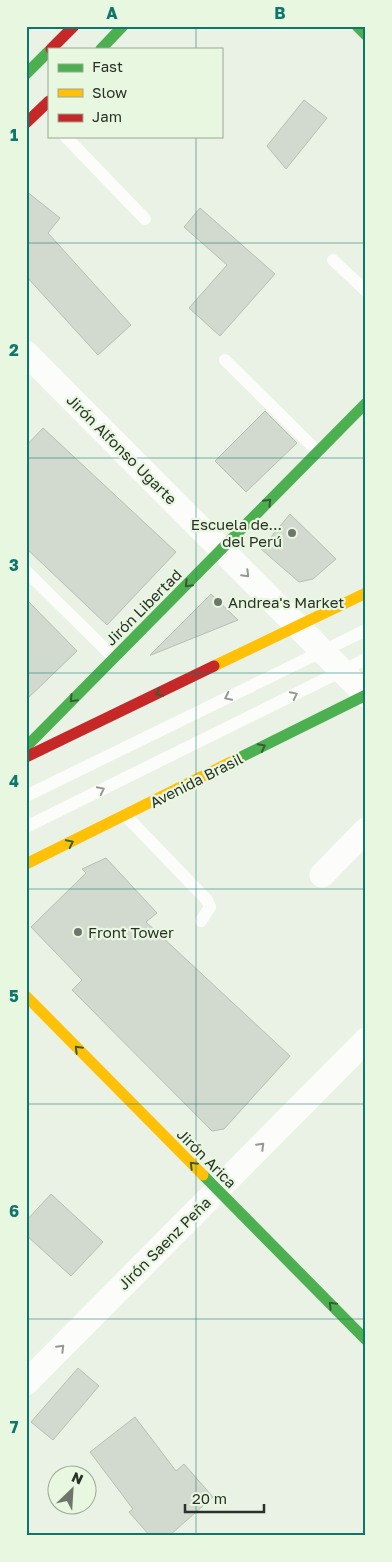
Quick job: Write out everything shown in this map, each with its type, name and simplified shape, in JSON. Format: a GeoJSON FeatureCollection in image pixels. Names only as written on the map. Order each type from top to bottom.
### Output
{"type":"FeatureCollection","features":[{"type":"Feature","properties":{"kind":"street"},"geometry":{"type":"LineString","coordinates":[[52,48],[74,26]]}},
{"type":"Feature","properties":{"kind":"street"},"geometry":{"type":"LineString","coordinates":[[101,48],[123,26]]}},
{"type":"Feature","properties":{"kind":"street"},"geometry":{"type":"LineString","coordinates":[[357,26],[366,35]]}},
{"type":"Feature","properties":{"kind":"street"},"geometry":{"type":"LineString","coordinates":[[26,74],[48,52]]}},
{"type":"Feature","properties":{"kind":"street"},"geometry":{"type":"LineString","coordinates":[[26,123],[48,102]]}},
{"type":"Feature","properties":{"kind":"street","name":"Jirón Alfonso Ugarte"},"geometry":{"type":"LineString","coordinates":[[26,353],[366,695]]}},
{"type":"Feature","properties":{"kind":"street","name":"Jirón Libertad"},"geometry":{"type":"LineString","coordinates":[[26,747],[366,402]]}},
{"type":"Feature","properties":{"kind":"street"},"geometry":{"type":"LineString","coordinates":[[26,757],[366,593]]}},
{"type":"Feature","properties":{"kind":"street","name":"Avenida Brasil"},"geometry":{"type":"LineString","coordinates":[[26,864],[126,816],[366,695]]}},
{"type":"Feature","properties":{"kind":"street"},"geometry":{"type":"LineString","coordinates":[[322,875],[366,830]]}},
{"type":"Feature","properties":{"kind":"street","name":"Jirón Arica"},"geometry":{"type":"LineString","coordinates":[[26,996],[366,1340]]}},
{"type":"Feature","properties":{"kind":"street","name":"Jirón Saenz Peña"},"geometry":{"type":"LineString","coordinates":[[26,1383],[366,1040]]}},
{"type":"Feature","properties":{"kind":"lane"},"geometry":{"type":"LineString","coordinates":[[39,110],[48,119]]}},
{"type":"Feature","properties":{"kind":"lane"},"geometry":{"type":"LineString","coordinates":[[67,138],[145,219]]}},
{"type":"Feature","properties":{"kind":"lane"},"geometry":{"type":"LineString","coordinates":[[333,260],[366,291]]}},
{"type":"Feature","properties":{"kind":"lane"},"geometry":{"type":"LineString","coordinates":[[225,360],[318,452]]}},
{"type":"Feature","properties":{"kind":"lane"},"geometry":{"type":"LineString","coordinates":[[26,571],[114,658]]}},
{"type":"Feature","properties":{"kind":"lane"},"geometry":{"type":"LineString","coordinates":[[26,796],[366,630]]}},
{"type":"Feature","properties":{"kind":"lane"},"geometry":{"type":"LineString","coordinates":[[26,827],[366,660]]}},
{"type":"Feature","properties":{"kind":"lane"},"geometry":{"type":"LineString","coordinates":[[126,816],[207,900],[210,907],[201,921]]}},
{"type":"Feature","properties":{"kind":"building"},"geometry":{"type":"Polygon","coordinates":[[[304,100],[327,118],[286,169],[267,146],[304,100]]]}},
{"type":"Feature","properties":{"kind":"building"},"geometry":{"type":"Polygon","coordinates":[[[26,191],[60,218],[48,233],[131,325],[98,355],[26,276],[26,191]]]}},
{"type":"Feature","properties":{"kind":"building"},"geometry":{"type":"Polygon","coordinates":[[[200,208],[275,274],[220,336],[189,308],[227,265],[184,227],[200,208]]]}},
{"type":"Feature","properties":{"kind":"building"},"geometry":{"type":"Polygon","coordinates":[[[265,411],[297,443],[246,492],[215,461],[265,411]]]}},
{"type":"Feature","properties":{"kind":"building"},"geometry":{"type":"Polygon","coordinates":[[[43,428],[176,552],[107,625],[26,548],[26,446],[43,428]]]}},
{"type":"Feature","properties":{"kind":"building","name":"Escuela de... del Perú"},"geometry":{"type":"Polygon","coordinates":[[[290,514],[336,559],[313,579],[299,582],[261,549],[290,514]]]}},
{"type":"Feature","properties":{"kind":"building"},"geometry":{"type":"Polygon","coordinates":[[[211,594],[238,620],[150,655],[211,594]]]}},
{"type":"Feature","properties":{"kind":"building"},"geometry":{"type":"Polygon","coordinates":[[[26,599],[77,651],[26,700],[26,599]]]}},
{"type":"Feature","properties":{"kind":"building"},"geometry":{"type":"Polygon","coordinates":[[[106,858],[157,913],[146,922],[290,1056],[224,1129],[212,1131],[72,990],[82,980],[31,927],[86,873],[82,869],[106,858]]]}},
{"type":"Feature","properties":{"kind":"building"},"geometry":{"type":"Polygon","coordinates":[[[51,1194],[103,1242],[71,1276],[26,1235],[26,1221],[51,1194]]]}},
{"type":"Feature","properties":{"kind":"building"},"geometry":{"type":"Polygon","coordinates":[[[78,1368],[99,1386],[53,1440],[31,1422],[78,1368]]]}},
{"type":"Feature","properties":{"kind":"building"},"geometry":{"type":"Polygon","coordinates":[[[135,1417],[176,1471],[184,1464],[213,1497],[169,1536],[150,1536],[129,1512],[133,1509],[90,1452],[135,1417]]]}},
{"type":"Feature","properties":{"kind":"traffic: fast"},"geometry":{"type":"LineString","coordinates":[[102,48],[123,26]]}},
{"type":"Feature","properties":{"kind":"traffic: fast"},"geometry":{"type":"LineString","coordinates":[[357,26],[366,35]]}},
{"type":"Feature","properties":{"kind":"traffic: fast"},"geometry":{"type":"LineString","coordinates":[[26,74],[48,52]]}},
{"type":"Feature","properties":{"kind":"traffic: fast"},"geometry":{"type":"LineString","coordinates":[[26,747],[366,403]]}},
{"type":"Feature","properties":{"kind":"traffic: fast"},"geometry":{"type":"LineString","coordinates":[[237,759],[366,695]]}},
{"type":"Feature","properties":{"kind":"traffic: fast"},"geometry":{"type":"LineString","coordinates":[[203,1175],[366,1340]]}},
{"type":"Feature","properties":{"kind":"traffic: slow"},"geometry":{"type":"LineString","coordinates":[[214,666],[366,593]]}},
{"type":"Feature","properties":{"kind":"traffic: slow"},"geometry":{"type":"LineString","coordinates":[[26,864],[237,759]]}},
{"type":"Feature","properties":{"kind":"traffic: slow"},"geometry":{"type":"LineString","coordinates":[[26,996],[203,1175]]}},
{"type":"Feature","properties":{"kind":"traffic: jam"},"geometry":{"type":"LineString","coordinates":[[52,48],[74,26]]}},
{"type":"Feature","properties":{"kind":"traffic: jam"},"geometry":{"type":"LineString","coordinates":[[26,123],[48,102]]}},
{"type":"Feature","properties":{"kind":"traffic: jam"},"geometry":{"type":"LineString","coordinates":[[26,757],[214,666]]}},
{"type":"Feature","properties":{"kind":"place","name":"Escuela de... del Perú"},"geometry":{"type":"Point","coordinates":[292,533]}},
{"type":"Feature","properties":{"kind":"place","name":"Andrea's Market"},"geometry":{"type":"Point","coordinates":[218,602]}},
{"type":"Feature","properties":{"kind":"place","name":"Front Tower"},"geometry":{"type":"Point","coordinates":[78,932]}}]}
